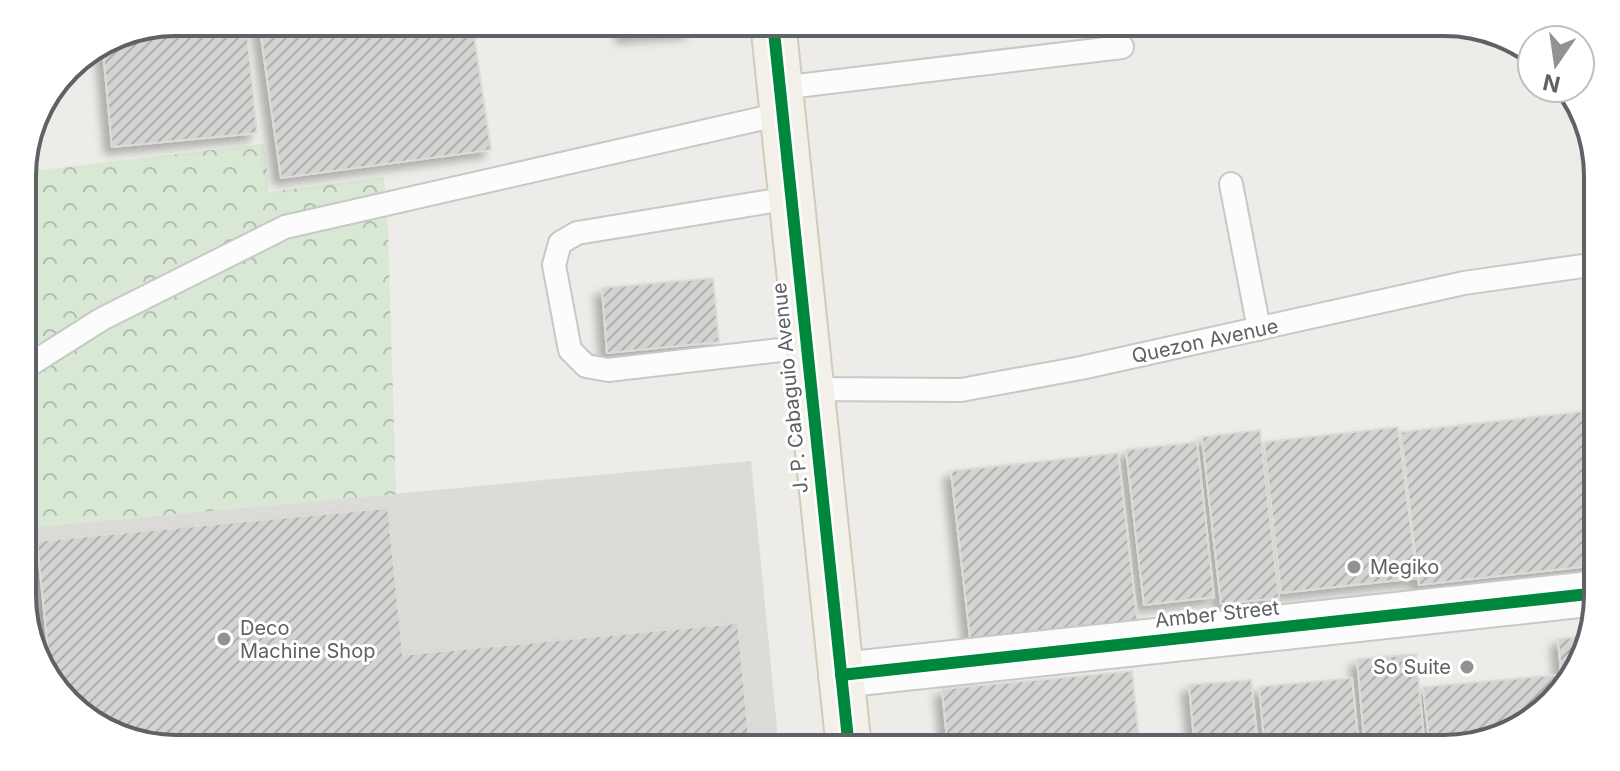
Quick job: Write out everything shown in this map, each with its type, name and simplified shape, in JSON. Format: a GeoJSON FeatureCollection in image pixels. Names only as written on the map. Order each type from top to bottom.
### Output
{"type":"FeatureCollection","features":[{"type":"Feature","properties":{"kind":"main road","name":"J. P. Cabaguio Avenue"},"geometry":{"type":"LineString","coordinates":[[774,36],[847,735]]}},
{"type":"Feature","properties":{"kind":"street","name":"Amber Street"},"geometry":{"type":"LineString","coordinates":[[841,675],[1584,595]]}},
{"type":"Feature","properties":{"kind":"lane"},"geometry":{"type":"LineString","coordinates":[[36,361],[102,319],[285,227],[780,101],[1122,47]]}},
{"type":"Feature","properties":{"kind":"lane"},"geometry":{"type":"LineString","coordinates":[[1231,184],[1259,329]]}},
{"type":"Feature","properties":{"kind":"lane","name":"Quezon Avenue"},"geometry":{"type":"LineString","coordinates":[[790,198],[577,233],[560,243],[554,265],[570,350],[586,366],[608,370],[808,368],[961,390],[1081,368],[1464,283],[1584,266]]}},
{"type":"Feature","properties":{"kind":"shaded area","name":"Deco Machine Shop"},"geometry":{"type":"Polygon","coordinates":[[[751,461],[778,735],[176,735],[149,732],[122,724],[91,706],[77,694],[55,665],[37,613],[36,527],[751,461]]]}},
{"type":"Feature","properties":{"kind":"green space"},"geometry":{"type":"Polygon","coordinates":[[[264,144],[269,192],[384,177],[396,494],[36,527],[36,170],[264,144]]]}},
{"type":"Feature","properties":{"kind":"building"},"geometry":{"type":"Polygon","coordinates":[[[247,36],[257,133],[112,147],[104,57],[122,47],[149,39],[247,36]]]}},
{"type":"Feature","properties":{"kind":"building"},"geometry":{"type":"Polygon","coordinates":[[[261,36],[474,36],[491,150],[281,178],[261,36]]]}},
{"type":"Feature","properties":{"kind":"building"},"geometry":{"type":"Polygon","coordinates":[[[713,278],[719,342],[607,353],[602,288],[713,278]]]}},
{"type":"Feature","properties":{"kind":"building"},"geometry":{"type":"Polygon","coordinates":[[[1584,411],[1584,567],[1419,585],[1401,432],[1584,411]]]}},
{"type":"Feature","properties":{"kind":"building"},"geometry":{"type":"Polygon","coordinates":[[[1398,427],[1417,578],[1281,593],[1264,442],[1398,427]]]}},
{"type":"Feature","properties":{"kind":"building"},"geometry":{"type":"Polygon","coordinates":[[[1260,430],[1279,598],[1221,604],[1202,437],[1260,430]]]}},
{"type":"Feature","properties":{"kind":"building"},"geometry":{"type":"Polygon","coordinates":[[[1197,442],[1214,597],[1144,605],[1126,450],[1197,442]]]}},
{"type":"Feature","properties":{"kind":"building"},"geometry":{"type":"Polygon","coordinates":[[[1118,453],[1138,627],[971,646],[951,471],[1118,453]]]}},
{"type":"Feature","properties":{"kind":"building","name":"Deco Machine Shop"},"geometry":{"type":"Polygon","coordinates":[[[388,508],[403,655],[738,623],[749,735],[176,735],[149,732],[122,724],[91,706],[77,694],[55,665],[48,651],[37,541],[388,508]]]}},
{"type":"Feature","properties":{"kind":"building"},"geometry":{"type":"Polygon","coordinates":[[[1576,637],[1561,671],[1558,639],[1576,637]]]}},
{"type":"Feature","properties":{"kind":"building"},"geometry":{"type":"Polygon","coordinates":[[[1416,654],[1424,735],[1364,735],[1357,659],[1416,654]]]}},
{"type":"Feature","properties":{"kind":"building"},"geometry":{"type":"Polygon","coordinates":[[[1132,671],[1139,735],[947,735],[942,689],[1132,671]]]}},
{"type":"Feature","properties":{"kind":"building"},"geometry":{"type":"Polygon","coordinates":[[[1556,675],[1556,678],[1536,700],[1506,721],[1489,728],[1453,735],[1428,735],[1423,687],[1556,675]]]}},
{"type":"Feature","properties":{"kind":"building"},"geometry":{"type":"Polygon","coordinates":[[[1352,678],[1358,735],[1264,735],[1259,687],[1352,678]]]}},
{"type":"Feature","properties":{"kind":"building"},"geometry":{"type":"Polygon","coordinates":[[[1251,680],[1257,735],[1194,735],[1189,685],[1251,680]]]}},
{"type":"Feature","properties":{"kind":"cycle path"},"geometry":{"type":"LineString","coordinates":[[774,36],[848,735]]}},
{"type":"Feature","properties":{"kind":"cycle path"},"geometry":{"type":"LineString","coordinates":[[841,675],[1584,595]]}},
{"type":"Feature","properties":{"kind":"place","name":"Megiko"},"geometry":{"type":"Point","coordinates":[1354,567]}},
{"type":"Feature","properties":{"kind":"place","name":"Deco Machine Shop"},"geometry":{"type":"Point","coordinates":[224,639]}},
{"type":"Feature","properties":{"kind":"place","name":"So Suite"},"geometry":{"type":"Point","coordinates":[1467,667]}}]}
